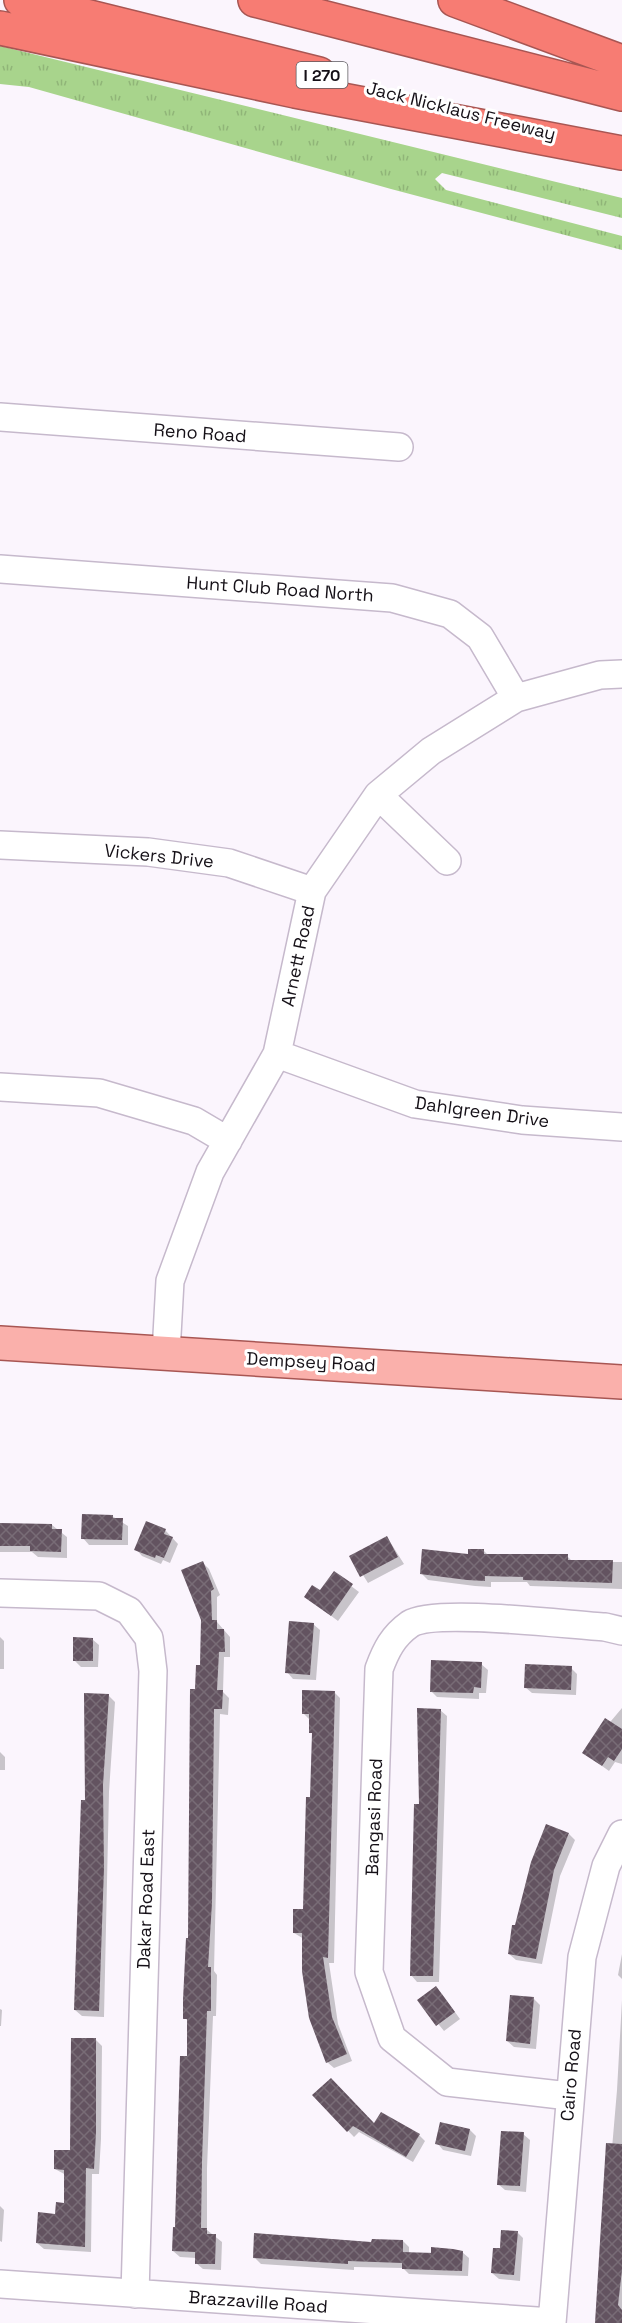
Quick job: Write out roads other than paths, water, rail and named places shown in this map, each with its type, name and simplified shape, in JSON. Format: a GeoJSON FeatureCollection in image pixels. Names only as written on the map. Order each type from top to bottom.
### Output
{"type":"FeatureCollection","features":[{"type":"Feature","properties":{"kind":"highway","name":"Jack Nicklaus Freeway"},"geometry":{"type":"LineString","coordinates":[[21,0],[622,153]]}},
{"type":"Feature","properties":{"kind":"highway"},"geometry":{"type":"LineString","coordinates":[[255,0],[622,94]]}},
{"type":"Feature","properties":{"kind":"highway"},"geometry":{"type":"LineString","coordinates":[[455,0],[622,62]]}},
{"type":"Feature","properties":{"kind":"highway"},"geometry":{"type":"LineString","coordinates":[[0,28],[294,91],[622,153]]}},
{"type":"Feature","properties":{"kind":"main road","name":"Dempsey Road"},"geometry":{"type":"LineString","coordinates":[[0,1343],[622,1382]]}},
{"type":"Feature","properties":{"kind":"street","name":"Reno Road"},"geometry":{"type":"LineString","coordinates":[[0,417],[399,447]]}},
{"type":"Feature","properties":{"kind":"street","name":"Hunt Club Road North"},"geometry":{"type":"LineString","coordinates":[[0,568],[392,598],[450,614],[480,637],[516,698]]}},
{"type":"Feature","properties":{"kind":"street","name":"Arnett Road"},"geometry":{"type":"LineString","coordinates":[[166,1353],[170,1281],[210,1172],[277,1054],[312,891],[378,795],[431,751],[516,698],[600,675],[622,674]]}},
{"type":"Feature","properties":{"kind":"street"},"geometry":{"type":"LineString","coordinates":[[378,795],[447,861]]}},
{"type":"Feature","properties":{"kind":"street","name":"Vickers Drive"},"geometry":{"type":"LineString","coordinates":[[0,845],[148,852],[229,863],[312,891]]}},
{"type":"Feature","properties":{"kind":"street","name":"Dahlgreen Drive"},"geometry":{"type":"LineString","coordinates":[[277,1054],[415,1104],[522,1120],[622,1127]]}},
{"type":"Feature","properties":{"kind":"street"},"geometry":{"type":"LineString","coordinates":[[0,1087],[99,1093],[194,1121],[228,1141]]}},
{"type":"Feature","properties":{"kind":"street","name":"Dakar Road East"},"geometry":{"type":"LineString","coordinates":[[0,1593],[99,1596],[129,1611],[149,1638],[153,1671],[135,2294]]}},
{"type":"Feature","properties":{"kind":"street","name":"Bangasi Road"},"geometry":{"type":"LineString","coordinates":[[569,2096],[526,2093],[447,2082],[392,2038],[369,1972],[379,1669],[390,1642],[412,1623],[440,1616],[604,1627],[622,1631]]}},
{"type":"Feature","properties":{"kind":"street","name":"Cairo Road"},"geometry":{"type":"LineString","coordinates":[[552,2322],[582,1957],[606,1866],[622,1834]]}},
{"type":"Feature","properties":{"kind":"street","name":"Brazzaville Road"},"geometry":{"type":"LineString","coordinates":[[0,2284],[552,2322]]}}]}
